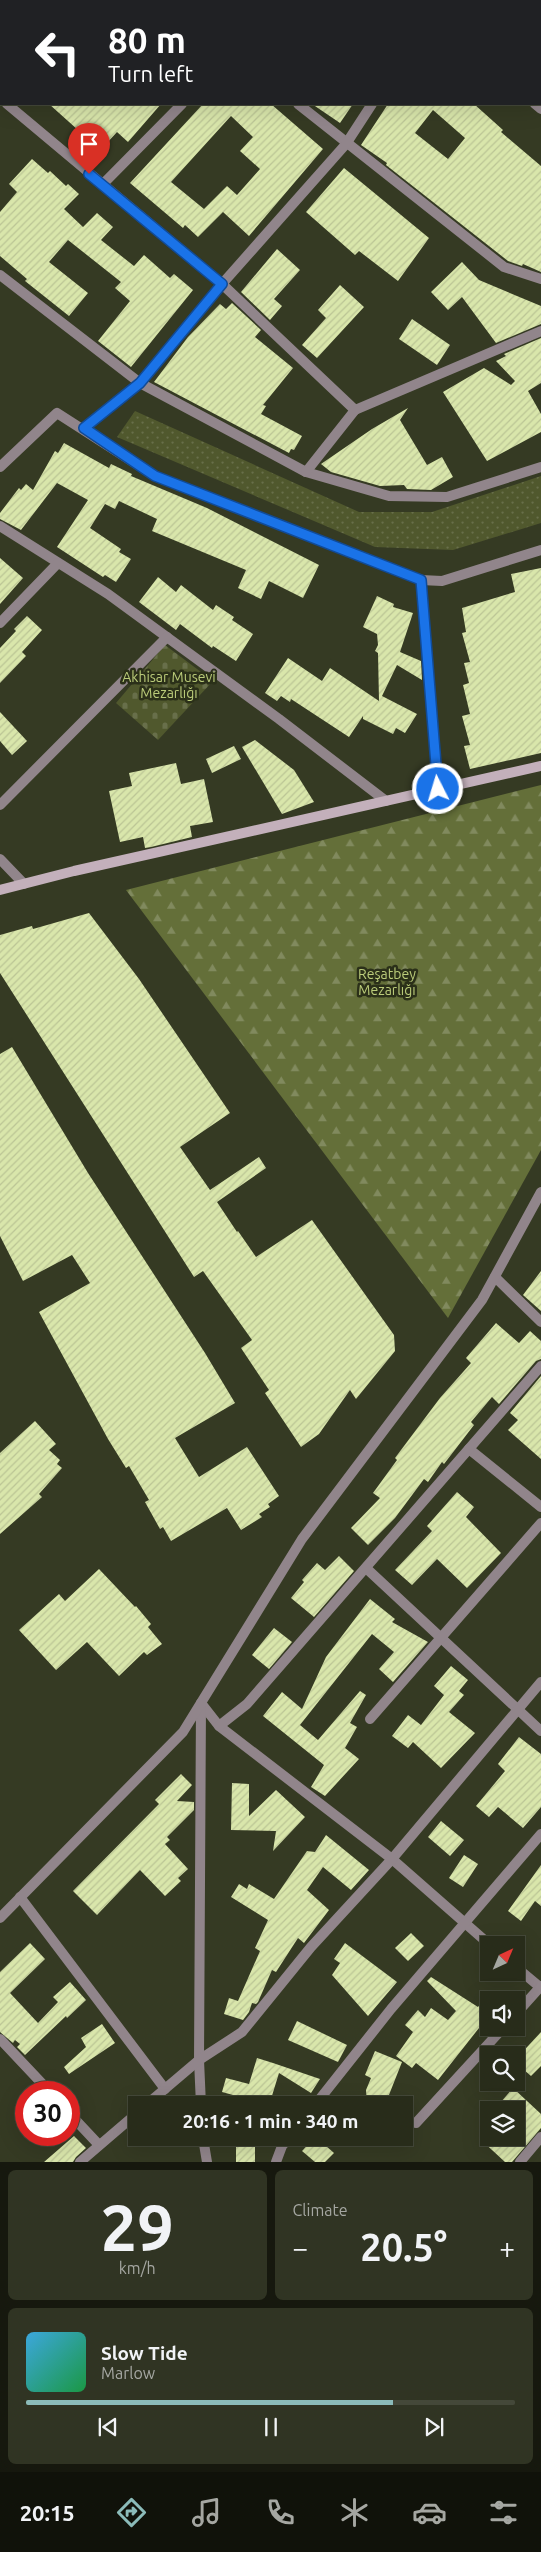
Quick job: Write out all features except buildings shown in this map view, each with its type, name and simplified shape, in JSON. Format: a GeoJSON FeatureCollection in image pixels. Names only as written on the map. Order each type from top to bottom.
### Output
{"type":"FeatureCollection","features":[{"type":"Feature","properties":{"kind":"street"},"geometry":{"type":"LineString","coordinates":[[8,105],[222,284],[354,410]]}},
{"type":"Feature","properties":{"kind":"street"},"geometry":{"type":"LineString","coordinates":[[102,185],[181,105]]}},
{"type":"Feature","properties":{"kind":"street"},"geometry":{"type":"LineString","coordinates":[[299,105],[504,268],[541,279]]}},
{"type":"Feature","properties":{"kind":"street"},"geometry":{"type":"LineString","coordinates":[[84,428],[140,383],[222,284],[346,144],[371,105]]}},
{"type":"Feature","properties":{"kind":"street"},"geometry":{"type":"LineString","coordinates":[[0,275],[140,383],[306,472],[389,496],[447,497],[541,467]]}},
{"type":"Feature","properties":{"kind":"street"},"geometry":{"type":"LineString","coordinates":[[306,472],[354,410],[541,331]]}},
{"type":"Feature","properties":{"kind":"street"},"geometry":{"type":"LineString","coordinates":[[0,467],[57,413],[84,428],[155,476],[421,580],[442,581],[541,550]]}},
{"type":"Feature","properties":{"kind":"street"},"geometry":{"type":"LineString","coordinates":[[0,526],[108,594],[280,719],[386,801]]}},
{"type":"Feature","properties":{"kind":"street"},"geometry":{"type":"LineString","coordinates":[[0,623],[58,563]]}},
{"type":"Feature","properties":{"kind":"street"},"geometry":{"type":"LineString","coordinates":[[421,580],[438,789]]}},
{"type":"Feature","properties":{"kind":"street"},"geometry":{"type":"LineString","coordinates":[[0,805],[167,637]]}},
{"type":"Feature","properties":{"kind":"street"},"geometry":{"type":"LineString","coordinates":[[0,890],[541,766]]}},
{"type":"Feature","properties":{"kind":"street"},"geometry":{"type":"LineString","coordinates":[[0,859],[24,884]]}},
{"type":"Feature","properties":{"kind":"street"},"geometry":{"type":"LineString","coordinates":[[0,1918],[183,1732],[302,1539],[482,1300],[541,1192]]}},
{"type":"Feature","properties":{"kind":"street"},"geometry":{"type":"LineString","coordinates":[[495,1277],[541,1322]]}},
{"type":"Feature","properties":{"kind":"street"},"geometry":{"type":"LineString","coordinates":[[219,1726],[247,1704],[541,1366]]}},
{"type":"Feature","properties":{"kind":"street"},"geometry":{"type":"LineString","coordinates":[[469,1449],[541,1507]]}},
{"type":"Feature","properties":{"kind":"street"},"geometry":{"type":"LineString","coordinates":[[370,1719],[541,1523]]}},
{"type":"Feature","properties":{"kind":"street"},"geometry":{"type":"LineString","coordinates":[[366,1568],[439,1639],[541,1731]]}},
{"type":"Feature","properties":{"kind":"street"},"geometry":{"type":"LineString","coordinates":[[157,2096],[199,2060],[242,2032],[311,1947],[392,1859],[541,1682]]}},
{"type":"Feature","properties":{"kind":"street"},"geometry":{"type":"LineString","coordinates":[[201,1703],[219,1726],[392,1859],[480,1936]]}},
{"type":"Feature","properties":{"kind":"street"},"geometry":{"type":"LineString","coordinates":[[201,1703],[199,2060],[201,2096]]}},
{"type":"Feature","properties":{"kind":"street"},"geometry":{"type":"LineString","coordinates":[[322,2096],[391,2009],[541,1834]]}},
{"type":"Feature","properties":{"kind":"street"},"geometry":{"type":"LineString","coordinates":[[20,1897],[166,2089]]}},
{"type":"Feature","properties":{"kind":"street"},"geometry":{"type":"LineString","coordinates":[[525,1975],[541,1988],[525,2005]]}},
{"type":"Feature","properties":{"kind":"street"},"geometry":{"type":"LineString","coordinates":[[416,2123],[497,2036]]}},
{"type":"Feature","properties":{"kind":"street"},"geometry":{"type":"LineString","coordinates":[[0,2039],[40,2081]]}},
{"type":"Feature","properties":{"kind":"street"},"geometry":{"type":"LineString","coordinates":[[80,2162],[128,2121]]}},
{"type":"Feature","properties":{"kind":"street"},"geometry":{"type":"LineString","coordinates":[[80,2125],[99,2146]]}},
{"type":"Feature","properties":{"kind":"street"},"geometry":{"type":"LineString","coordinates":[[520,2162],[541,2137]]}},
{"type":"Feature","properties":{"kind":"street"},"geometry":{"type":"LineString","coordinates":[[205,2146],[208,2162]]}},
{"type":"Feature","properties":{"kind":"street"},"geometry":{"type":"LineString","coordinates":[[276,2162],[282,2146]]}},
{"type":"Feature","properties":{"kind":"green space"},"geometry":{"type":"Polygon","coordinates":[[[135,411],[359,512],[432,512],[541,476],[541,523],[453,550],[375,547],[117,437],[135,411]]]}},
{"type":"Feature","properties":{"kind":"green space","name":"Akhisar Musevi Mezarlığı"},"geometry":{"type":"Polygon","coordinates":[[[165,645],[213,681],[158,740],[116,703],[165,645]]]}},
{"type":"Feature","properties":{"kind":"green space","name":"Reşatbey Mezarlığı"},"geometry":{"type":"Polygon","coordinates":[[[541,785],[541,1150],[448,1318],[126,890],[541,785]]]}},
{"type":"Feature","properties":{"kind":"route"},"geometry":{"type":"LineString","coordinates":[[89,174],[222,284],[140,383],[84,428],[155,476],[421,580],[438,789]]}}]}
